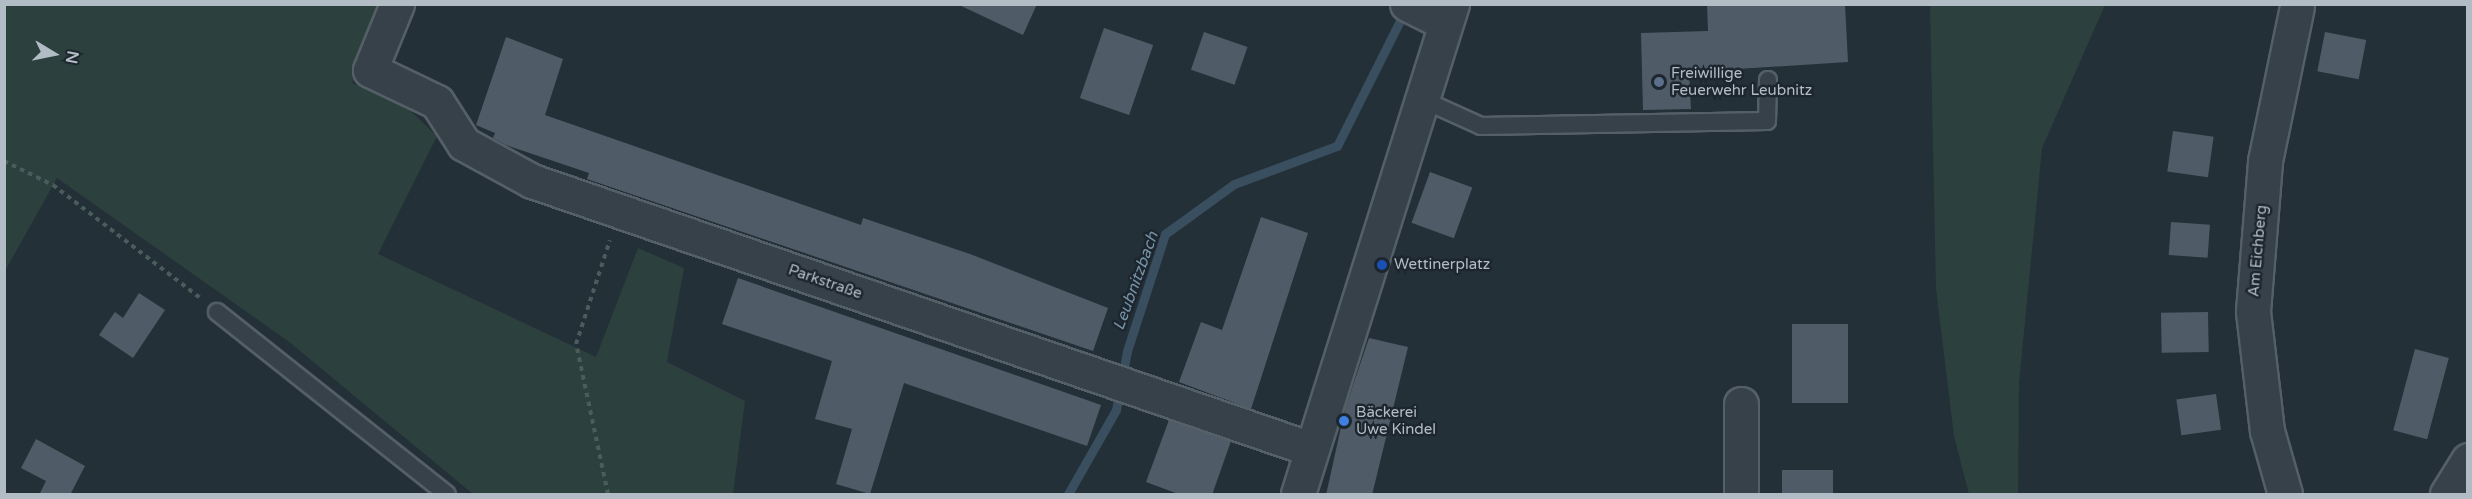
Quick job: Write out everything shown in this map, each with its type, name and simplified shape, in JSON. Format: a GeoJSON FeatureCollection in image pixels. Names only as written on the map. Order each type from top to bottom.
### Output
{"type":"FeatureCollection","features":[{"type":"Feature","properties":{"kind":"street","name":"Parkstraße"},"geometry":{"type":"LineString","coordinates":[[397,4],[370,70],[437,102],[464,144],[532,181],[1308,448]]}},
{"type":"Feature","properties":{"kind":"street","name":"Am Eichberg"},"geometry":{"type":"LineString","coordinates":[[2285,495],[2267,431],[2253,311],[2265,161],[2297,7]]}},
{"type":"Feature","properties":{"kind":"street"},"geometry":{"type":"LineString","coordinates":[[1298,495],[1308,448],[1419,98],[1432,11]]}},
{"type":"Feature","properties":{"kind":"street"},"geometry":{"type":"LineString","coordinates":[[1741,495],[1742,404]]}},
{"type":"Feature","properties":{"kind":"street"},"geometry":{"type":"LineString","coordinates":[[2447,495],[2468,460]]}},
{"type":"Feature","properties":{"kind":"lane"},"geometry":{"type":"LineString","coordinates":[[1419,98],[1481,126],[1767,121],[1768,80]]}},
{"type":"Feature","properties":{"kind":"lane"},"geometry":{"type":"LineString","coordinates":[[217,312],[447,495]]}},
{"type":"Feature","properties":{"kind":"path"},"geometry":{"type":"LineString","coordinates":[[4,161],[52,185],[217,312]]}},
{"type":"Feature","properties":{"kind":"path"},"geometry":{"type":"LineString","coordinates":[[608,495],[576,344],[619,211]]}},
{"type":"Feature","properties":{"kind":"green space"},"geometry":{"type":"Polygon","coordinates":[[[5,5],[385,5],[352,83],[401,102],[437,136],[378,254],[596,357],[638,248],[684,268],[667,362],[745,401],[733,494],[473,494],[288,341],[57,178],[5,271],[5,5]]]}},
{"type":"Feature","properties":{"kind":"green space"},"geometry":{"type":"Polygon","coordinates":[[[1930,5],[2105,5],[2042,148],[2019,383],[2018,494],[1969,494],[1954,436],[1936,289],[1930,5]]]}},
{"type":"Feature","properties":{"kind":"building"},"geometry":{"type":"Polygon","coordinates":[[[957,4],[1037,4],[1023,35],[957,4]]]}},
{"type":"Feature","properties":{"kind":"building"},"geometry":{"type":"Polygon","coordinates":[[[1707,4],[1845,4],[1848,62],[1689,72],[1691,109],[1643,110],[1641,33],[1708,31],[1707,4]]]}},
{"type":"Feature","properties":{"kind":"building"},"geometry":{"type":"Polygon","coordinates":[[[1104,28],[1153,45],[1129,115],[1080,98],[1104,28]]]}},
{"type":"Feature","properties":{"kind":"building"},"geometry":{"type":"Polygon","coordinates":[[[1204,32],[1247,47],[1234,85],[1191,70],[1204,32]]]}},
{"type":"Feature","properties":{"kind":"building"},"geometry":{"type":"Polygon","coordinates":[[[2325,32],[2366,40],[2359,79],[2317,71],[2325,32]]]}},
{"type":"Feature","properties":{"kind":"building"},"geometry":{"type":"Polygon","coordinates":[[[506,37],[563,59],[545,115],[861,225],[863,218],[970,254],[1108,308],[1093,351],[587,179],[589,173],[506,145],[493,138],[495,133],[476,125],[506,37]]]}},
{"type":"Feature","properties":{"kind":"building"},"geometry":{"type":"Polygon","coordinates":[[[2173,131],[2214,137],[2208,177],[2167,172],[2173,131]]]}},
{"type":"Feature","properties":{"kind":"building"},"geometry":{"type":"Polygon","coordinates":[[[1430,172],[1472,187],[1454,238],[1412,223],[1430,172]]]}},
{"type":"Feature","properties":{"kind":"building"},"geometry":{"type":"Polygon","coordinates":[[[1261,217],[1308,233],[1251,409],[1179,382],[1201,322],[1222,330],[1261,217]]]}},
{"type":"Feature","properties":{"kind":"building"},"geometry":{"type":"Polygon","coordinates":[[[2171,222],[2210,225],[2208,258],[2169,255],[2171,222]]]}},
{"type":"Feature","properties":{"kind":"building"},"geometry":{"type":"Polygon","coordinates":[[[738,278],[1101,405],[1087,446],[904,383],[870,494],[836,484],[852,429],[815,419],[832,361],[722,324],[738,278]]]}},
{"type":"Feature","properties":{"kind":"building"},"geometry":{"type":"Polygon","coordinates":[[[139,293],[165,310],[133,358],[99,335],[115,312],[123,318],[139,293]]]}},
{"type":"Feature","properties":{"kind":"building"},"geometry":{"type":"Polygon","coordinates":[[[2208,312],[2209,352],[2162,353],[2161,313],[2208,312]]]}},
{"type":"Feature","properties":{"kind":"building"},"geometry":{"type":"Polygon","coordinates":[[[1792,324],[1848,324],[1848,403],[1792,403],[1792,324]]]}},
{"type":"Feature","properties":{"kind":"building"},"geometry":{"type":"Polygon","coordinates":[[[1369,338],[1408,347],[1372,495],[1326,495],[1345,409],[1369,338]]]}},
{"type":"Feature","properties":{"kind":"building"},"geometry":{"type":"Polygon","coordinates":[[[2415,349],[2449,358],[2427,439],[2393,430],[2415,349]]]}},
{"type":"Feature","properties":{"kind":"building"},"geometry":{"type":"Polygon","coordinates":[[[2216,394],[2221,430],[2181,435],[2176,400],[2216,394]]]}},
{"type":"Feature","properties":{"kind":"building"},"geometry":{"type":"Polygon","coordinates":[[[1169,420],[1231,441],[1212,495],[1181,495],[1146,482],[1169,420]]]}},
{"type":"Feature","properties":{"kind":"building"},"geometry":{"type":"Polygon","coordinates":[[[36,439],[85,466],[70,495],[39,495],[46,481],[21,468],[36,439]]]}},
{"type":"Feature","properties":{"kind":"building"},"geometry":{"type":"Polygon","coordinates":[[[1782,470],[1833,470],[1833,494],[1782,494],[1782,470]]]}},
{"type":"Feature","properties":{"kind":"waterway","name":"Leubnitzbach"},"geometry":{"type":"LineString","coordinates":[[1068,494],[1116,410],[1127,351],[1165,234],[1234,184],[1337,146],[1406,9]]}},
{"type":"Feature","properties":{"kind":"place","name":"Freiwillige Feuerwehr Leubnitz"},"geometry":{"type":"Point","coordinates":[1659,82]}},
{"type":"Feature","properties":{"kind":"place","name":"Wettinerplatz"},"geometry":{"type":"Point","coordinates":[1382,265]}},
{"type":"Feature","properties":{"kind":"place","name":"Bäckerei Uwe Kindel"},"geometry":{"type":"Point","coordinates":[1344,421]}}]}
